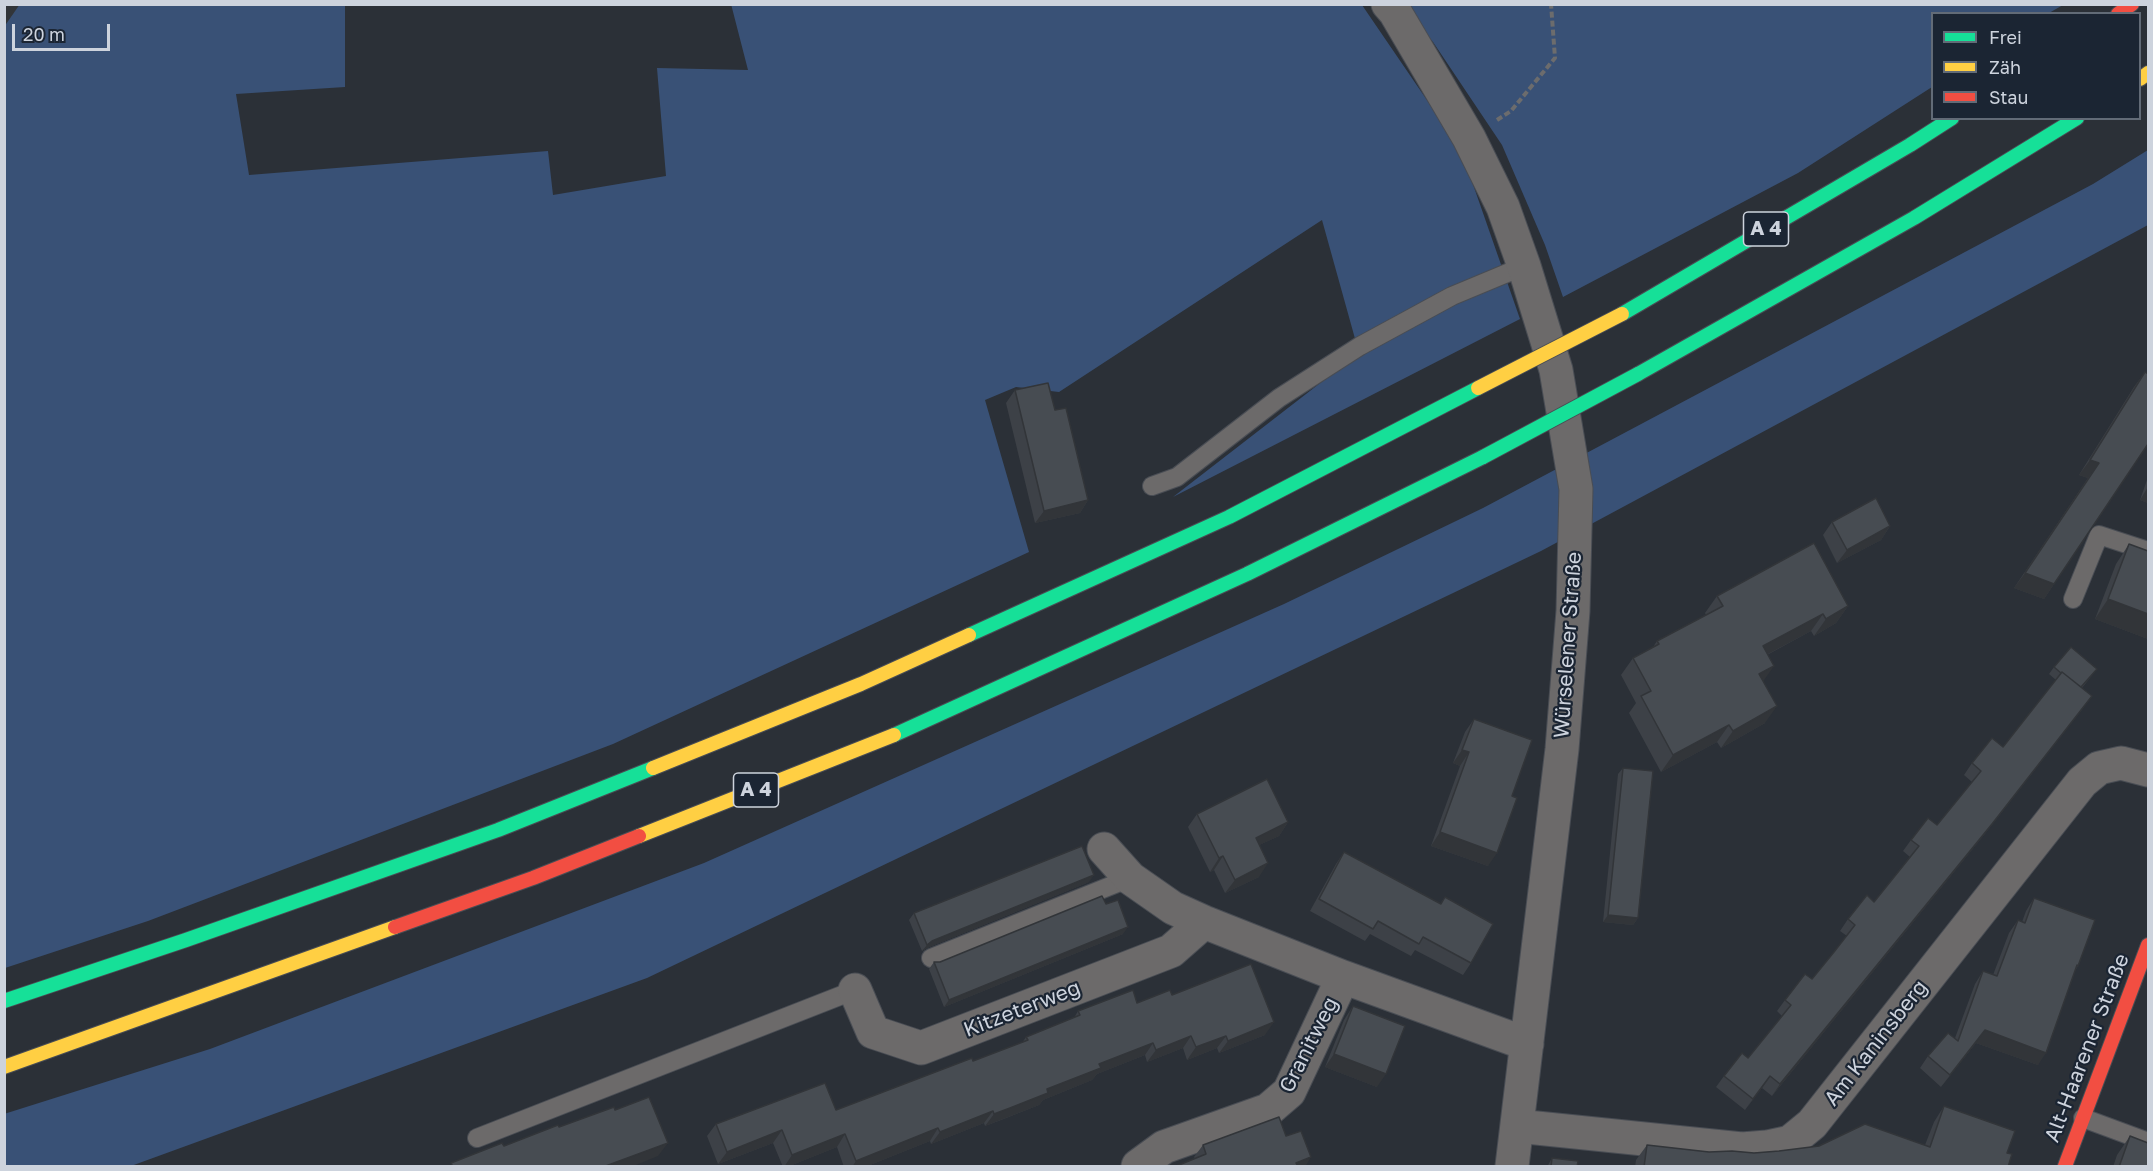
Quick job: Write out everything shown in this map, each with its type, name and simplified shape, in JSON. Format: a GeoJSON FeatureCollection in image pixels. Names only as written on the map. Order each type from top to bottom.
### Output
{"type":"FeatureCollection","features":[{"type":"Feature","properties":{"kind":"main road","name":"A 4"},"geometry":{"type":"LineString","coordinates":[[4,1001],[186,940],[498,830],[861,684],[1229,516],[1622,314],[1949,120]]}},
{"type":"Feature","properties":{"kind":"main road","name":"A 4"},"geometry":{"type":"LineString","coordinates":[[4,1067],[533,878],[891,736],[1247,574],[1483,457],[1638,374],[1914,218],[2074,120]]}},
{"type":"Feature","properties":{"kind":"main road","name":"Alt-Haarener Straße"},"geometry":{"type":"LineString","coordinates":[[2065,1167],[2148,945]]}},
{"type":"Feature","properties":{"kind":"street","name":"Würselener Straße"},"geometry":{"type":"LineString","coordinates":[[1388,4],[1395,12],[1469,138],[1503,207],[1556,370],[1576,489],[1573,611],[1562,749],[1512,1167]]}},
{"type":"Feature","properties":{"kind":"street","name":"Am Kaninsberg"},"geometry":{"type":"LineString","coordinates":[[1517,1126],[1742,1149],[1790,1142],[1812,1124],[2082,782],[2099,768],[2121,763],[2148,771]]}},
{"type":"Feature","properties":{"kind":"street"},"geometry":{"type":"LineString","coordinates":[[1104,849],[1130,878],[1173,908],[1343,977],[1527,1044]]}},
{"type":"Feature","properties":{"kind":"street","name":"Kitzeterweg"},"geometry":{"type":"LineString","coordinates":[[855,990],[873,1032],[921,1048],[1171,951],[1204,922]]}},
{"type":"Feature","properties":{"kind":"street","name":"Granitweg"},"geometry":{"type":"LineString","coordinates":[[1138,1167],[1164,1147],[1268,1110],[1289,1092],[1343,977]]}},
{"type":"Feature","properties":{"kind":"lane"},"geometry":{"type":"LineString","coordinates":[[1152,486],[1177,477],[1279,398],[1360,346],[1452,296],[1524,266]]}},
{"type":"Feature","properties":{"kind":"lane"},"geometry":{"type":"LineString","coordinates":[[2073,599],[2099,535],[2148,551]]}},
{"type":"Feature","properties":{"kind":"lane"},"geometry":{"type":"LineString","coordinates":[[931,958],[1130,878]]}},
{"type":"Feature","properties":{"kind":"lane"},"geometry":{"type":"LineString","coordinates":[[477,1138],[855,990]]}},
{"type":"Feature","properties":{"kind":"lane"},"geometry":{"type":"LineString","coordinates":[[2083,1118],[2148,1142]]}},
{"type":"Feature","properties":{"kind":"path"},"geometry":{"type":"LineString","coordinates":[[1469,138],[1510,111],[1555,58],[1551,4]]}},
{"type":"Feature","properties":{"kind":"shaded area"},"geometry":{"type":"Polygon","coordinates":[[[731,4],[1362,5],[1461,150],[1520,319],[1173,497],[1359,353],[1322,220],[1059,392],[1016,387],[985,400],[1029,552],[613,744],[148,921],[5,968],[4,24],[13,5],[345,5],[345,87],[236,94],[249,175],[548,151],[553,195],[666,176],[657,68],[748,70],[731,4]]]}},
{"type":"Feature","properties":{"kind":"shaded area"},"geometry":{"type":"Polygon","coordinates":[[[1400,5],[2063,5],[2051,12],[1931,12],[1931,88],[1798,173],[1563,297],[1545,245],[1502,145],[1433,42],[1400,5]]]}},
{"type":"Feature","properties":{"kind":"shaded area"},"geometry":{"type":"Polygon","coordinates":[[[2148,150],[2148,225],[1541,551],[647,978],[131,1166],[5,1166],[4,1114],[210,1049],[704,863],[1284,604],[1483,508],[2093,184],[2148,150]]]}},
{"type":"Feature","properties":{"kind":"building"},"geometry":{"type":"Polygon","coordinates":[[[2145,372],[2148,374],[2148,444],[2054,584],[2025,573],[2099,463],[2090,460],[2145,372]]]}},
{"type":"Feature","properties":{"kind":"building"},"geometry":{"type":"Polygon","coordinates":[[[1048,383],[1055,410],[1066,408],[1088,500],[1044,511],[1015,390],[1048,383]]]}},
{"type":"Feature","properties":{"kind":"building"},"geometry":{"type":"Polygon","coordinates":[[[1876,498],[1890,526],[1847,550],[1832,522],[1876,498]]]}},
{"type":"Feature","properties":{"kind":"building"},"geometry":{"type":"Polygon","coordinates":[[[1814,543],[1848,606],[1826,619],[1823,614],[1763,646],[1774,666],[1759,674],[1777,706],[1733,731],[1729,725],[1673,755],[1641,696],[1651,691],[1633,658],[1659,644],[1657,641],[1723,606],[1717,596],[1814,543]]]}},
{"type":"Feature","properties":{"kind":"building"},"geometry":{"type":"Polygon","coordinates":[[[2129,544],[2148,551],[2148,614],[2108,599],[2129,544]]]}},
{"type":"Feature","properties":{"kind":"building"},"geometry":{"type":"Polygon","coordinates":[[[2071,647],[2097,669],[2081,687],[2054,667],[2071,647]]]}},
{"type":"Feature","properties":{"kind":"building"},"geometry":{"type":"Polygon","coordinates":[[[2062,672],[2092,696],[1992,824],[1780,1084],[1770,1076],[1753,1099],[1724,1076],[1742,1053],[1748,1058],[1791,1005],[1785,1000],[1805,974],[1812,979],[1834,952],[1855,925],[1848,919],[1867,895],[1874,902],[1919,846],[1911,840],[1928,818],[1937,825],[1981,771],[1972,763],[1992,738],[2003,747],[2062,672]]]}},
{"type":"Feature","properties":{"kind":"building"},"geometry":{"type":"Polygon","coordinates":[[[1474,719],[1532,740],[1512,796],[1517,798],[1497,853],[1440,832],[1469,752],[1462,750],[1474,719]]]}},
{"type":"Feature","properties":{"kind":"building"},"geometry":{"type":"Polygon","coordinates":[[[1623,768],[1653,771],[1638,918],[1608,915],[1623,768]]]}},
{"type":"Feature","properties":{"kind":"building"},"geometry":{"type":"Polygon","coordinates":[[[1267,779],[1288,822],[1256,838],[1268,863],[1235,880],[1223,856],[1219,858],[1197,814],[1267,779]]]}},
{"type":"Feature","properties":{"kind":"building"},"geometry":{"type":"Polygon","coordinates":[[[1082,846],[1094,875],[927,945],[914,913],[1082,846]]]}},
{"type":"Feature","properties":{"kind":"building"},"geometry":{"type":"Polygon","coordinates":[[[1344,852],[1441,904],[1445,897],[1493,924],[1471,963],[1423,937],[1419,944],[1378,921],[1373,929],[1319,899],[1344,852]]]}},
{"type":"Feature","properties":{"kind":"building"},"geometry":{"type":"Polygon","coordinates":[[[1102,896],[1106,904],[1118,900],[1128,927],[949,1000],[934,962],[940,962],[1102,896]]]}},
{"type":"Feature","properties":{"kind":"building"},"geometry":{"type":"Polygon","coordinates":[[[2034,898],[2095,920],[2046,1053],[1985,1030],[1950,1075],[1928,1056],[1948,1033],[1958,1041],[1983,971],[1997,976],[2018,920],[2025,923],[2034,898]]]}},
{"type":"Feature","properties":{"kind":"building"},"geometry":{"type":"Polygon","coordinates":[[[1251,964],[1274,1022],[1228,1041],[1226,1036],[1196,1047],[1191,1036],[1156,1050],[1153,1043],[1099,1064],[1101,1068],[1047,1089],[1048,1093],[940,1132],[938,1128],[856,1161],[845,1134],[792,1155],[782,1130],[727,1152],[716,1124],[825,1083],[836,1110],[972,1058],[973,1061],[1028,1040],[1026,1037],[1080,1015],[1078,1011],[1133,990],[1137,1003],[1170,990],[1172,995],[1251,964]]]}},
{"type":"Feature","properties":{"kind":"building"},"geometry":{"type":"Polygon","coordinates":[[[1353,1006],[1405,1026],[1386,1074],[1334,1054],[1353,1006]]]}},
{"type":"Feature","properties":{"kind":"building"},"geometry":{"type":"Polygon","coordinates":[[[649,1097],[668,1143],[603,1167],[453,1167],[451,1163],[502,1143],[504,1146],[558,1125],[559,1127],[614,1107],[615,1110],[649,1097]]]}},
{"type":"Feature","properties":{"kind":"building"},"geometry":{"type":"Polygon","coordinates":[[[1944,1106],[2015,1131],[2007,1153],[2012,1154],[2008,1167],[1644,1167],[1647,1145],[1709,1152],[1779,1151],[1819,1146],[1865,1124],[1930,1147],[1944,1106]]]}},
{"type":"Feature","properties":{"kind":"building"},"geometry":{"type":"Polygon","coordinates":[[[1279,1117],[1286,1136],[1301,1131],[1311,1157],[1296,1163],[1298,1167],[1174,1167],[1206,1154],[1203,1145],[1279,1117]]]}},
{"type":"Feature","properties":{"kind":"building"},"geometry":{"type":"Polygon","coordinates":[[[2130,1136],[2148,1143],[2148,1167],[2119,1167],[2130,1136]]]}},
{"type":"Feature","properties":{"kind":"building"},"geometry":{"type":"Polygon","coordinates":[[[1552,1158],[1578,1161],[1577,1167],[1551,1167],[1552,1158]]]}},
{"type":"Feature","properties":{"kind":"traffic: fast"},"geometry":{"type":"LineString","coordinates":[[1622,314],[1949,120]]}},
{"type":"Feature","properties":{"kind":"traffic: fast"},"geometry":{"type":"LineString","coordinates":[[1638,374],[1914,218],[2074,120]]}},
{"type":"Feature","properties":{"kind":"traffic: fast"},"geometry":{"type":"LineString","coordinates":[[1483,457],[1638,374]]}},
{"type":"Feature","properties":{"kind":"traffic: fast"},"geometry":{"type":"LineString","coordinates":[[969,635],[1229,517],[1478,388]]}},
{"type":"Feature","properties":{"kind":"traffic: fast"},"geometry":{"type":"LineString","coordinates":[[894,735],[1247,574],[1483,457]]}},
{"type":"Feature","properties":{"kind":"traffic: fast"},"geometry":{"type":"LineString","coordinates":[[4,1001],[186,940],[498,830],[653,768]]}},
{"type":"Feature","properties":{"kind":"traffic: slow"},"geometry":{"type":"LineString","coordinates":[[2141,78],[2148,73]]}},
{"type":"Feature","properties":{"kind":"traffic: slow"},"geometry":{"type":"LineString","coordinates":[[1478,388],[1622,314]]}},
{"type":"Feature","properties":{"kind":"traffic: slow"},"geometry":{"type":"LineString","coordinates":[[653,768],[861,684],[969,635]]}},
{"type":"Feature","properties":{"kind":"traffic: slow"},"geometry":{"type":"LineString","coordinates":[[639,836],[894,735]]}},
{"type":"Feature","properties":{"kind":"traffic: slow"},"geometry":{"type":"LineString","coordinates":[[4,1067],[395,927]]}},
{"type":"Feature","properties":{"kind":"traffic: jam"},"geometry":{"type":"LineString","coordinates":[[2121,12],[2132,4]]}},
{"type":"Feature","properties":{"kind":"traffic: jam"},"geometry":{"type":"LineString","coordinates":[[395,927],[533,878],[639,836]]}},
{"type":"Feature","properties":{"kind":"traffic: jam"},"geometry":{"type":"LineString","coordinates":[[2065,1166],[2148,945]]}}]}
